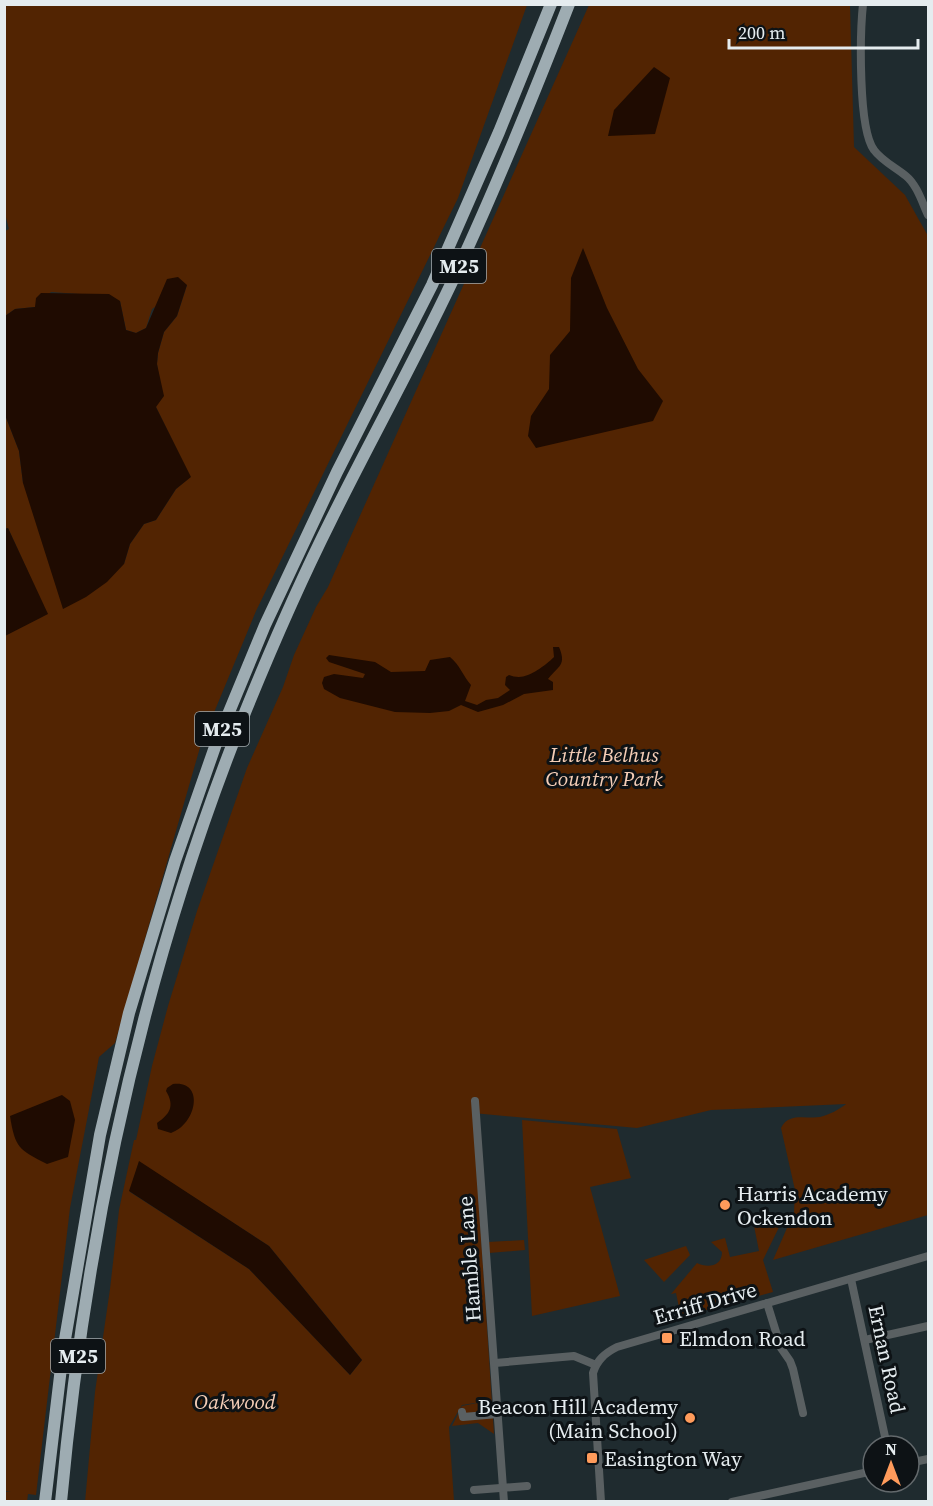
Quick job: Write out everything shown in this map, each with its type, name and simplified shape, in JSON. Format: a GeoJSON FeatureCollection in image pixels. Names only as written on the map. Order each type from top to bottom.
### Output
{"type":"FeatureCollection","features":[{"type":"Feature","properties":{"kind":"highway","name":"M25"},"geometry":{"type":"LineString","coordinates":[[45,1502],[63,1351],[100,1135],[129,1013],[178,851],[217,741],[265,625],[342,463],[432,285],[499,132],[551,4]]}},
{"type":"Feature","properties":{"kind":"highway","name":"M25"},"geometry":{"type":"LineString","coordinates":[[61,1502],[82,1330],[101,1211],[116,1137],[147,1004],[195,849],[245,713],[294,598],[452,281],[513,142],[569,4]]}},
{"type":"Feature","properties":{"kind":"street"},"geometry":{"type":"LineString","coordinates":[[863,4],[861,71],[866,126],[871,147],[879,157],[908,177],[928,215]]}},
{"type":"Feature","properties":{"kind":"street","name":"Hamble Lane"},"geometry":{"type":"LineString","coordinates":[[475,1101],[504,1502]]}},
{"type":"Feature","properties":{"kind":"street","name":"Erriff Drive"},"geometry":{"type":"LineString","coordinates":[[596,1365],[606,1353],[617,1347],[928,1256]]}},
{"type":"Feature","properties":{"kind":"street","name":"Ernan Road"},"geometry":{"type":"LineString","coordinates":[[851,1279],[885,1434]]}},
{"type":"Feature","properties":{"kind":"street"},"geometry":{"type":"LineString","coordinates":[[767,1303],[781,1348],[793,1369],[802,1413]]}},
{"type":"Feature","properties":{"kind":"street"},"geometry":{"type":"LineString","coordinates":[[865,1340],[928,1326]]}},
{"type":"Feature","properties":{"kind":"street"},"geometry":{"type":"LineString","coordinates":[[495,1363],[574,1356],[596,1365],[593,1382],[601,1502]]}},
{"type":"Feature","properties":{"kind":"street"},"geometry":{"type":"LineString","coordinates":[[463,1418],[498,1414]]}},
{"type":"Feature","properties":{"kind":"street"},"geometry":{"type":"LineString","coordinates":[[732,1502],[759,1498],[861,1474]]}},
{"type":"Feature","properties":{"kind":"street"},"geometry":{"type":"LineString","coordinates":[[474,1489],[527,1486]]}},
{"type":"Feature","properties":{"kind":"green space"},"geometry":{"type":"Polygon","coordinates":[[[4,5],[527,5],[458,198],[256,611],[201,744],[115,1043],[99,1057],[70,1208],[36,1495],[28,1494],[27,1502],[4,1501],[5,1492],[11,1492],[4,1491],[4,636],[47,614],[8,528],[5,529],[5,415],[19,451],[23,483],[124,564],[130,544],[144,524],[156,520],[176,489],[190,477],[156,407],[159,378],[158,353],[164,332],[177,316],[187,285],[152,309],[146,328],[136,333],[126,330],[120,301],[79,294],[51,292],[35,307],[15,309],[5,316],[5,231],[9,229],[4,210],[4,5]]]}},
{"type":"Feature","properties":{"kind":"green space","name":"Little Belhus Country Park"},"geometry":{"type":"Polygon","coordinates":[[[589,5],[850,5],[854,147],[905,195],[928,236],[928,1215],[773,1260],[794,1212],[795,1190],[781,1128],[784,1123],[793,1118],[820,1117],[846,1104],[711,1110],[637,1128],[473,1113],[494,1434],[478,1423],[452,1426],[462,1406],[487,1401],[462,1405],[449,1427],[454,1501],[85,1502],[95,1392],[119,1210],[152,1066],[197,911],[247,768],[283,687],[294,655],[328,587],[589,5]],[[139,1162],[130,1192],[249,1269],[350,1375],[362,1360],[269,1246],[139,1162]]]}},
{"type":"Feature","properties":{"kind":"green space"},"geometry":{"type":"Polygon","coordinates":[[[522,1120],[617,1129],[631,1178],[590,1187],[620,1296],[532,1316],[522,1120]]]}},
{"type":"Feature","properties":{"kind":"green space"},"geometry":{"type":"Polygon","coordinates":[[[783,1219],[763,1260],[773,1292],[681,1317],[676,1293],[671,1294],[697,1263],[709,1266],[720,1261],[722,1252],[711,1242],[725,1238],[730,1257],[759,1251],[754,1226],[783,1219]]]}},
{"type":"Feature","properties":{"kind":"green space"},"geometry":{"type":"Polygon","coordinates":[[[524,1240],[525,1250],[489,1253],[488,1242],[524,1240]]]}},
{"type":"Feature","properties":{"kind":"green space"},"geometry":{"type":"Polygon","coordinates":[[[686,1246],[690,1255],[664,1282],[644,1260],[686,1246]]]}},
{"type":"Feature","properties":{"kind":"shaded area"},"geometry":{"type":"Polygon","coordinates":[[[654,67],[670,78],[655,134],[608,136],[614,110],[654,67]]]}},
{"type":"Feature","properties":{"kind":"shaded area"},"geometry":{"type":"Polygon","coordinates":[[[583,248],[607,308],[638,369],[663,401],[653,421],[536,448],[528,436],[531,416],[549,389],[550,355],[570,331],[571,278],[583,248]]]}},
{"type":"Feature","properties":{"kind":"shaded area"},"geometry":{"type":"Polygon","coordinates":[[[178,277],[187,285],[177,316],[164,332],[158,353],[157,364],[164,396],[156,407],[191,477],[176,489],[156,520],[144,524],[130,544],[124,564],[107,582],[86,597],[63,609],[23,483],[19,451],[5,415],[5,316],[15,309],[35,307],[36,298],[41,293],[109,294],[120,301],[126,330],[136,333],[146,328],[167,279],[178,277]]]}},
{"type":"Feature","properties":{"kind":"shaded area"},"geometry":{"type":"Polygon","coordinates":[[[8,528],[48,614],[5,636],[4,529],[8,528]]]}},
{"type":"Feature","properties":{"kind":"shaded area"},"geometry":{"type":"Polygon","coordinates":[[[553,647],[559,647],[562,662],[548,679],[553,682],[553,690],[524,694],[503,705],[478,712],[461,705],[449,711],[395,712],[340,698],[324,689],[322,683],[324,677],[334,674],[363,678],[365,674],[329,662],[326,658],[329,655],[375,662],[391,672],[425,671],[430,660],[450,657],[471,685],[465,701],[477,705],[486,700],[498,698],[510,690],[505,685],[506,677],[509,675],[523,676],[547,664],[554,657],[553,647]]]}},
{"type":"Feature","properties":{"kind":"shaded area"},"geometry":{"type":"Polygon","coordinates":[[[173,1084],[183,1085],[190,1089],[194,1104],[187,1121],[171,1133],[158,1129],[157,1123],[170,1109],[169,1096],[166,1091],[173,1084]]]}},
{"type":"Feature","properties":{"kind":"shaded area"},"geometry":{"type":"Polygon","coordinates":[[[62,1095],[70,1101],[75,1120],[68,1157],[47,1164],[20,1147],[14,1135],[10,1116],[62,1095]]]}},
{"type":"Feature","properties":{"kind":"shaded area"},"geometry":{"type":"Polygon","coordinates":[[[139,1161],[269,1246],[362,1360],[350,1375],[249,1269],[129,1191],[139,1161]]]}},
{"type":"Feature","properties":{"kind":"place","name":"Harris Academy Ockendon"},"geometry":{"type":"Point","coordinates":[725,1205]}},
{"type":"Feature","properties":{"kind":"place","name":"Elmdon Road"},"geometry":{"type":"Point","coordinates":[667,1338]}},
{"type":"Feature","properties":{"kind":"place","name":"Beacon Hill Academy (Main School)"},"geometry":{"type":"Point","coordinates":[690,1418]}},
{"type":"Feature","properties":{"kind":"place","name":"Easington Way"},"geometry":{"type":"Point","coordinates":[592,1458]}},
{"type":"Feature","properties":{"kind":"park label","name":"Oakwood"},"geometry":{"type":"Point","coordinates":[235,1401]}}]}
